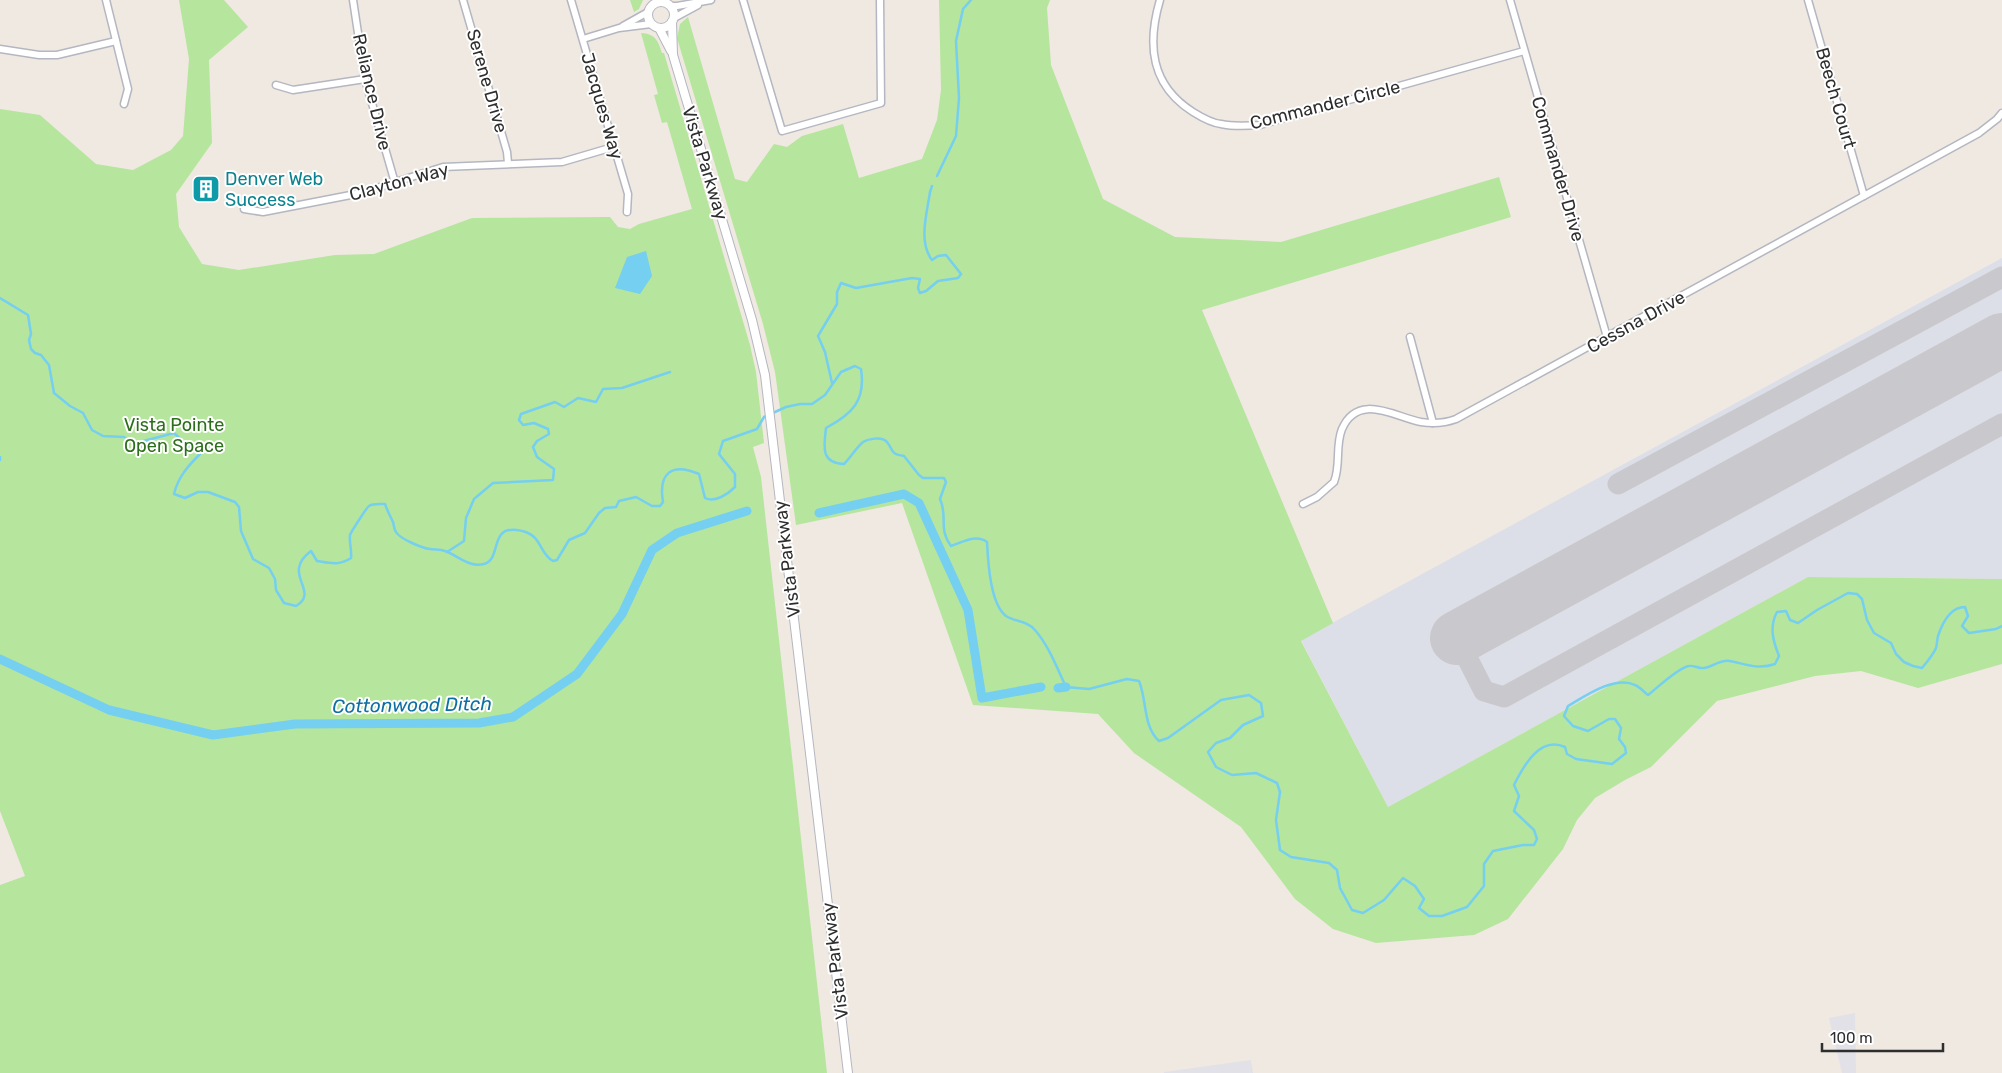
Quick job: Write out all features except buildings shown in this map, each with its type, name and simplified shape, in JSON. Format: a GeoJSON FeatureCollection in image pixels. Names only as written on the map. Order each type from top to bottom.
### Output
{"type":"FeatureCollection","features":[{"type":"Feature","properties":{"kind":"street"},"geometry":{"type":"LineString","coordinates":[[106,0],[128,89],[124,104]]}},
{"type":"Feature","properties":{"kind":"street","name":"Reliance Drive"},"geometry":{"type":"LineString","coordinates":[[352,0],[365,79],[395,183]]}},
{"type":"Feature","properties":{"kind":"street","name":"Serene Drive"},"geometry":{"type":"LineString","coordinates":[[463,0],[507,152],[508,163]]}},
{"type":"Feature","properties":{"kind":"street","name":"Jacques Way"},"geometry":{"type":"LineString","coordinates":[[571,0],[628,194],[627,212]]}},
{"type":"Feature","properties":{"kind":"street"},"geometry":{"type":"LineString","coordinates":[[650,0],[649,11],[655,26]]}},
{"type":"Feature","properties":{"kind":"street"},"geometry":{"type":"LineString","coordinates":[[742,0],[782,130],[881,102],[880,0]]}},
{"type":"Feature","properties":{"kind":"street","name":"Commander Circle"},"geometry":{"type":"LineString","coordinates":[[1160,0],[1153,24],[1153,47],[1157,69],[1167,89],[1183,106],[1201,117],[1220,124],[1260,125],[1524,51]]}},
{"type":"Feature","properties":{"kind":"street","name":"Commander Drive"},"geometry":{"type":"LineString","coordinates":[[1510,0],[1607,337]]}},
{"type":"Feature","properties":{"kind":"street","name":"Beech Court"},"geometry":{"type":"LineString","coordinates":[[1808,0],[1864,196]]}},
{"type":"Feature","properties":{"kind":"street"},"geometry":{"type":"LineString","coordinates":[[619,28],[666,27],[673,20],[707,1]]}},
{"type":"Feature","properties":{"kind":"street"},"geometry":{"type":"LineString","coordinates":[[583,39],[619,28],[649,11],[656,3],[707,1]]}},
{"type":"Feature","properties":{"kind":"street"},"geometry":{"type":"LineString","coordinates":[[666,3],[674,14],[673,20]]}},
{"type":"Feature","properties":{"kind":"street","name":"Vista Parkway"},"geometry":{"type":"LineString","coordinates":[[673,20],[673,55]]}},
{"type":"Feature","properties":{"kind":"street","name":"Vista Parkway"},"geometry":{"type":"LineString","coordinates":[[655,26],[673,55],[752,320],[765,375],[848,1073]]}},
{"type":"Feature","properties":{"kind":"street"},"geometry":{"type":"LineString","coordinates":[[0,49],[39,55],[57,55],[116,41]]}},
{"type":"Feature","properties":{"kind":"street"},"geometry":{"type":"LineString","coordinates":[[276,85],[293,90],[365,79]]}},
{"type":"Feature","properties":{"kind":"street","name":"Cessna Drive"},"geometry":{"type":"LineString","coordinates":[[1303,504],[1317,497],[1334,482],[1341,434],[1345,424],[1353,414],[1361,410],[1371,409],[1421,422],[1433,423],[1456,419],[1979,133],[2002,113]]}},
{"type":"Feature","properties":{"kind":"street","name":"Clayton Way"},"geometry":{"type":"LineString","coordinates":[[244,209],[263,212],[361,193],[443,167],[562,162],[614,147]]}},
{"type":"Feature","properties":{"kind":"street"},"geometry":{"type":"LineString","coordinates":[[1410,337],[1433,423]]}},
{"type":"Feature","properties":{"kind":"shaded area"},"geometry":{"type":"Polygon","coordinates":[[[2002,258],[2002,579],[1808,577],[1388,807],[1301,640],[2002,258]]]}},
{"type":"Feature","properties":{"kind":"shaded area"},"geometry":{"type":"Polygon","coordinates":[[[1855,1013],[1856,1073],[1842,1073],[1829,1018],[1855,1013]]]}},
{"type":"Feature","properties":{"kind":"shaded area"},"geometry":{"type":"Polygon","coordinates":[[[1251,1060],[1253,1073],[1164,1073],[1164,1072],[1251,1060]]]}},
{"type":"Feature","properties":{"kind":"green space","name":"Vista Pointe Open Space"},"geometry":{"type":"Polygon","coordinates":[[[179,0],[224,0],[248,27],[209,60],[212,143],[176,194],[179,227],[202,264],[239,270],[335,255],[374,254],[472,218],[610,217],[618,227],[630,229],[639,224],[692,209],[667,122],[662,123],[654,95],[658,94],[641,33],[653,36],[657,41],[662,53],[664,53],[750,345],[756,372],[764,443],[753,447],[761,477],[827,1073],[0,1073],[0,885],[25,876],[0,811],[0,109],[40,115],[96,164],[133,170],[171,150],[183,136],[189,59],[179,0]]]}},
{"type":"Feature","properties":{"kind":"green space"},"geometry":{"type":"Polygon","coordinates":[[[630,0],[643,0],[639,9],[634,12],[630,0]]]}},
{"type":"Feature","properties":{"kind":"green space"},"geometry":{"type":"Polygon","coordinates":[[[939,0],[1050,0],[1047,8],[1051,65],[1103,199],[1175,237],[1281,242],[1499,177],[1511,217],[1202,310],[1333,623],[1301,641],[1388,807],[1808,577],[2002,579],[2002,664],[1918,688],[1861,671],[1815,676],[1717,701],[1651,767],[1595,798],[1577,820],[1563,849],[1508,919],[1474,935],[1376,943],[1333,929],[1295,899],[1241,827],[1134,753],[1098,714],[973,705],[902,503],[796,525],[775,372],[763,324],[677,38],[680,24],[688,17],[735,179],[747,182],[774,144],[787,147],[802,136],[843,124],[859,178],[922,159],[937,120],[941,90],[939,0]]]}},
{"type":"Feature","properties":{"kind":"water"},"geometry":{"type":"Polygon","coordinates":[[[646,251],[652,276],[640,294],[615,288],[627,257],[646,251]]]}},
{"type":"Feature","properties":{"kind":"waterway"},"geometry":{"type":"LineString","coordinates":[[937,176],[956,136],[959,98],[956,41],[963,9],[971,0]]}},
{"type":"Feature","properties":{"kind":"waterway"},"geometry":{"type":"LineString","coordinates":[[832,383],[825,352],[818,336],[837,304],[837,292],[841,283],[856,288],[912,278],[920,279],[918,288],[920,293],[926,291],[938,281],[958,278],[961,274],[946,255],[938,256],[932,260],[925,245],[926,218],[932,186]]}},
{"type":"Feature","properties":{"kind":"waterway"},"geometry":{"type":"LineString","coordinates":[[0,298],[28,315],[31,349],[41,355],[49,365],[54,393],[70,406],[83,413],[92,430],[103,436],[124,437],[136,443],[174,433],[188,446],[200,450],[200,454],[181,477],[174,494],[185,498],[198,492],[208,492],[235,502],[239,507],[241,531],[253,559],[269,568],[275,579],[276,590],[284,603],[296,606],[303,600],[305,594],[299,575],[302,559],[311,551],[317,561],[338,563],[351,558],[350,535],[365,511],[372,504],[385,504],[395,531],[406,540],[426,548],[445,551],[468,563],[479,565],[489,561],[493,556],[499,538],[508,530],[517,530],[531,535],[536,539],[548,557],[553,561],[557,560],[569,540],[585,533],[599,513],[605,508],[616,507],[619,501],[636,497],[652,506],[660,506],[663,502],[662,492],[665,477],[674,470],[681,469],[699,474],[705,498],[721,497],[735,487],[735,474],[719,454],[723,441],[757,429],[764,417],[786,407],[812,404],[825,395],[841,372],[855,366],[861,369],[862,380],[859,398],[850,412],[826,428],[824,447],[827,457],[836,463],[844,464],[863,442],[871,439],[882,439],[887,442],[894,453],[904,456],[923,478],[944,478],[946,482],[940,499],[947,540],[951,546],[974,539],[987,542],[993,592],[1001,610],[1006,616],[1028,624],[1034,629],[1048,649],[1066,687],[1089,689],[1127,679],[1139,681],[1150,728],[1159,741],[1168,738],[1221,700],[1249,695],[1261,703],[1263,716],[1243,725],[1230,738],[1216,743],[1208,752],[1216,767],[1232,775],[1256,773],[1277,783],[1280,792],[1276,820],[1280,850],[1291,857],[1329,863],[1337,870],[1340,888],[1352,910],[1363,913],[1384,900],[1403,878],[1415,886],[1424,899],[1419,908],[1429,916],[1442,916],[1467,907],[1484,886],[1484,864],[1493,851],[1523,845],[1534,845],[1537,839],[1534,830],[1514,811],[1519,796],[1514,785],[1534,754],[1548,745],[1556,745],[1565,747],[1567,754],[1576,759],[1612,764],[1626,753],[1625,747],[1619,739],[1621,728],[1615,719],[1609,719],[1588,731],[1573,726],[1564,716],[1568,706],[1591,692],[1609,685],[1627,683],[1637,686],[1648,695],[1674,674],[1689,666],[1704,668],[1727,661],[1752,666],[1775,664],[1779,656],[1773,629],[1777,612],[1786,611],[1790,620],[1798,623],[1848,593],[1857,594],[1862,599],[1867,620],[1874,633],[1891,643],[1896,654],[1904,662],[1922,668],[1935,651],[1938,636],[1944,622],[1955,610],[1965,607],[1968,616],[1962,626],[1969,633],[1996,629],[2002,626]]}},
{"type":"Feature","properties":{"kind":"waterway"},"geometry":{"type":"LineString","coordinates":[[447,552],[464,541],[466,518],[474,499],[493,483],[553,480],[554,469],[537,457],[533,447],[537,441],[549,434],[548,429],[534,423],[523,425],[519,420],[521,414],[555,402],[564,407],[578,398],[596,402],[603,389],[622,388],[670,372]]}},
{"type":"Feature","properties":{"kind":"waterway","name":"Cottonwood Ditch"},"geometry":{"type":"LineString","coordinates":[[819,513],[904,494],[919,503],[968,610],[982,698],[1041,687]]}},
{"type":"Feature","properties":{"kind":"waterway","name":"Cottonwood Ditch"},"geometry":{"type":"LineString","coordinates":[[0,659],[109,710],[213,735],[295,724],[479,723],[513,717],[577,674],[622,614],[652,550],[677,533],[747,511]]}},
{"type":"Feature","properties":{"kind":"waterway","name":"Cottonwood Ditch"},"geometry":{"type":"LineString","coordinates":[[1058,688],[1066,687]]}},
{"type":"Feature","properties":{"kind":"taxiway"},"geometry":{"type":"LineString","coordinates":[[1618,484],[2002,277]]}},
{"type":"Feature","properties":{"kind":"taxiway"},"geometry":{"type":"LineString","coordinates":[[1457,638],[1484,691],[1504,697],[2002,424]]}},
{"type":"Feature","properties":{"kind":"runway"},"geometry":{"type":"LineString","coordinates":[[1457,638],[2002,340]]}},
{"type":"Feature","properties":{"kind":"place","name":"Denver Web Success"},"geometry":{"type":"Point","coordinates":[206,189]}}]}
